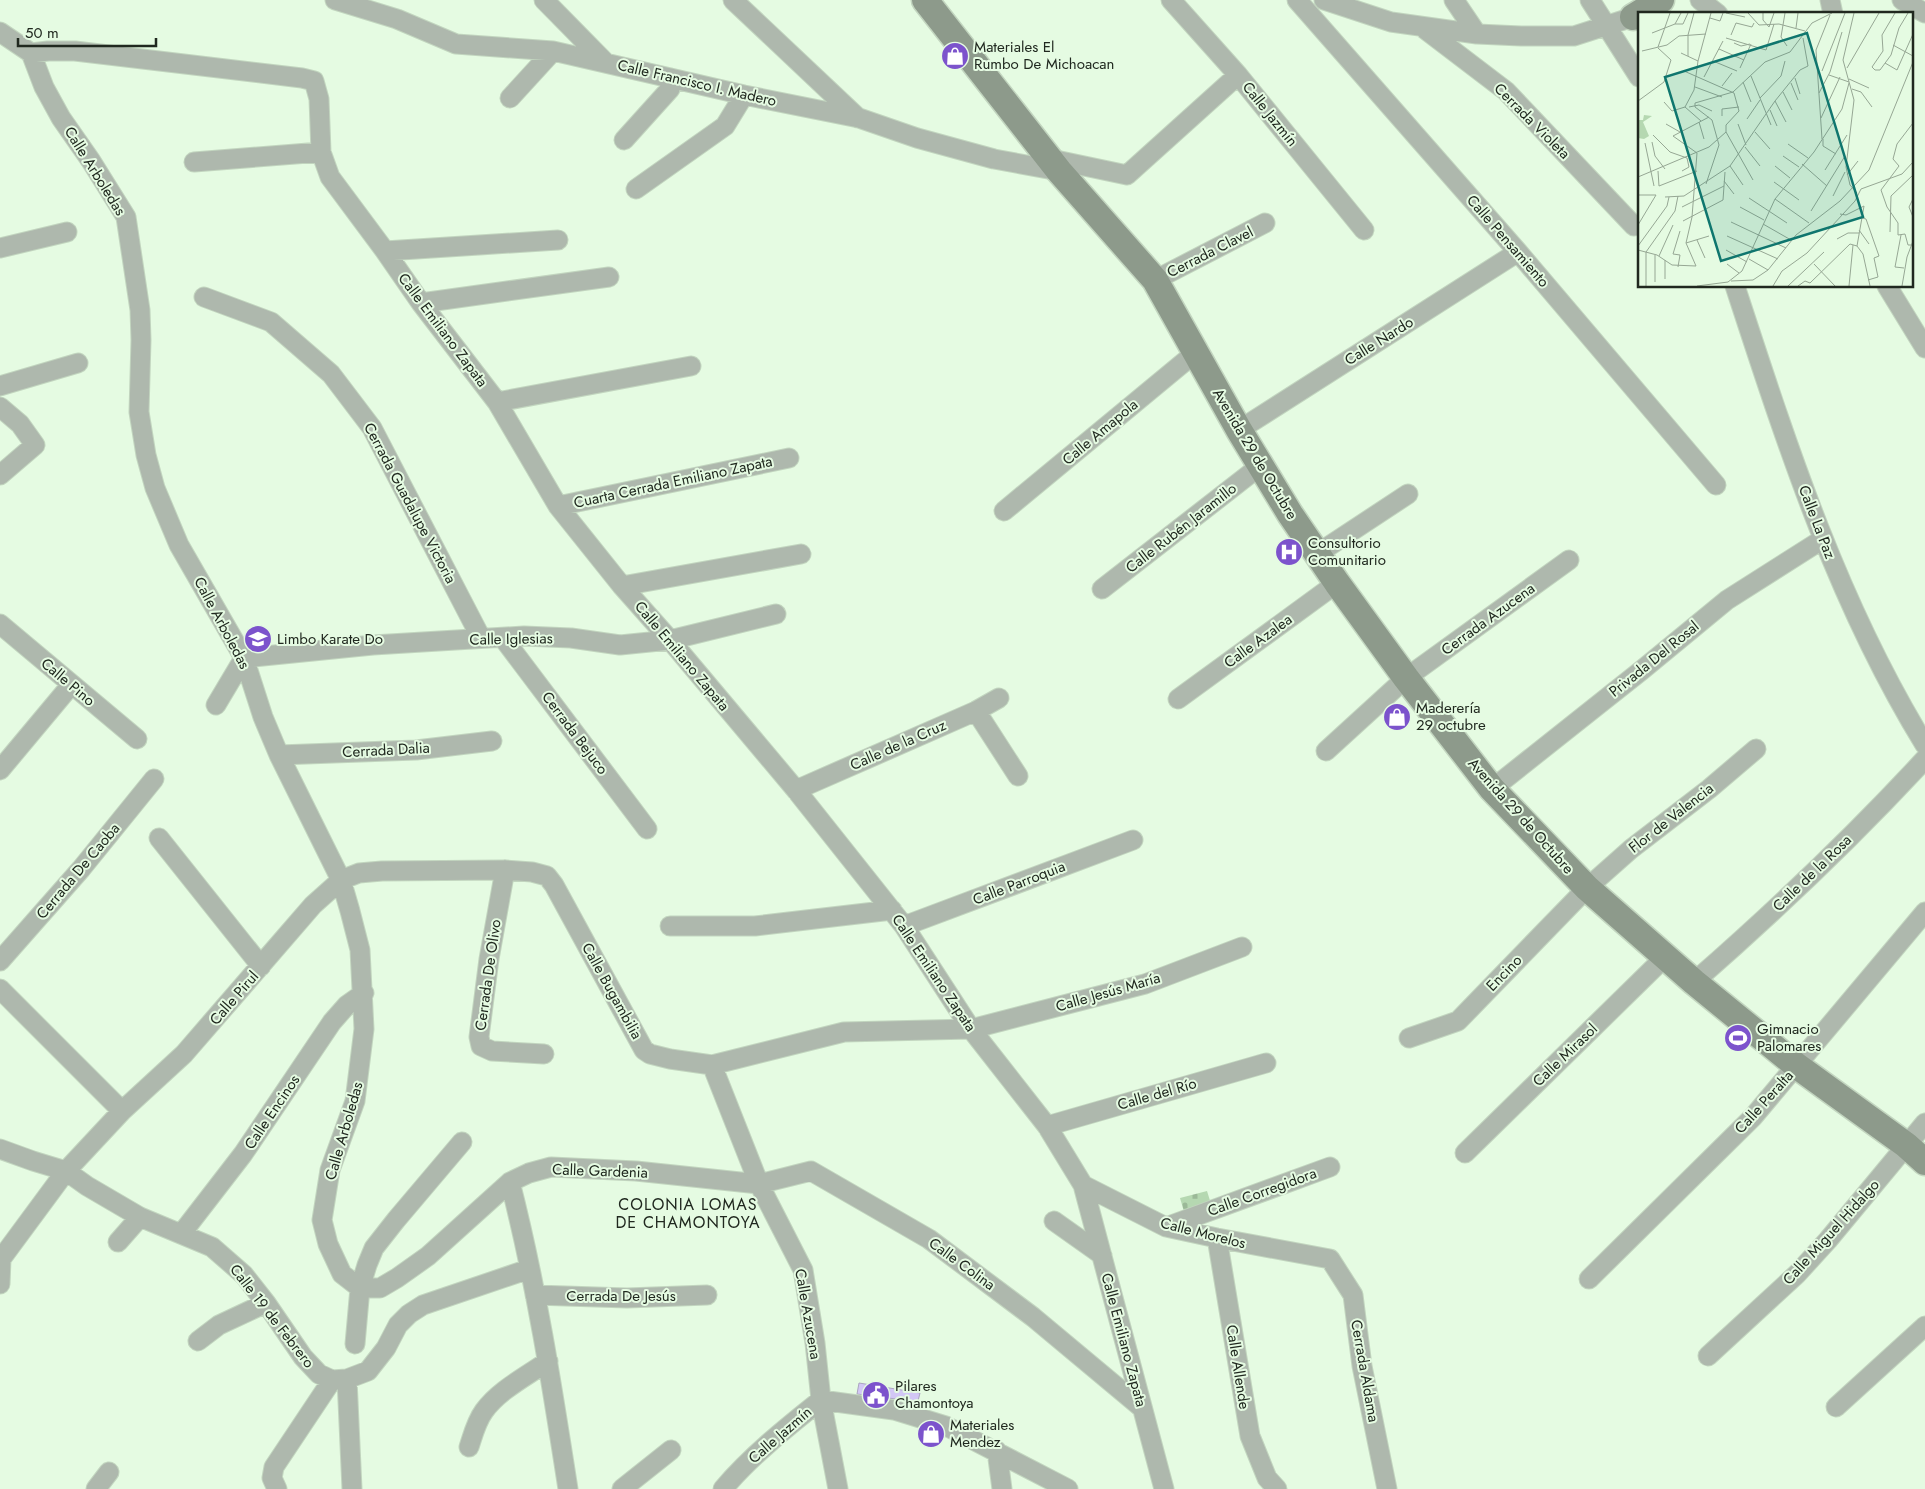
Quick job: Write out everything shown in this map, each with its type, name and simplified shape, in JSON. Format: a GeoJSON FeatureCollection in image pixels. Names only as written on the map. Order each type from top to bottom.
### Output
{"type":"FeatureCollection","features":[{"type":"Feature","properties":{"kind":"street","name":"Calle Francisco I. Madero"},"geometry":{"type":"LineString","coordinates":[[335,0],[397,19],[456,44],[553,51],[744,95],[859,118],[917,138],[994,159],[1128,175],[1238,75]]}},
{"type":"Feature","properties":{"kind":"street"},"geometry":{"type":"LineString","coordinates":[[544,0],[606,63]]}},
{"type":"Feature","properties":{"kind":"street"},"geometry":{"type":"LineString","coordinates":[[733,0],[859,118]]}},
{"type":"Feature","properties":{"kind":"street","name":"Avenida 29 de Octubre"},"geometry":{"type":"LineString","coordinates":[[925,0],[1055,165],[1155,280],[1260,466],[1317,554],[1406,678],[1492,788],[1587,888],[1694,982],[1797,1066],[1916,1153]]}},
{"type":"Feature","properties":{"kind":"street","name":"Calle Jazmín"},"geometry":{"type":"LineString","coordinates":[[1171,0],[1238,75],[1364,230]]}},
{"type":"Feature","properties":{"kind":"street","name":"Calle Pensamiento"},"geometry":{"type":"LineString","coordinates":[[1297,0],[1518,252],[1716,485]]}},
{"type":"Feature","properties":{"kind":"street"},"geometry":{"type":"LineString","coordinates":[[1324,0],[1392,22],[1478,34],[1521,36],[1574,36],[1638,14]]}},
{"type":"Feature","properties":{"kind":"street"},"geometry":{"type":"LineString","coordinates":[[1454,0],[1478,34]]}},
{"type":"Feature","properties":{"kind":"street"},"geometry":{"type":"LineString","coordinates":[[1590,0],[1638,75]]}},
{"type":"Feature","properties":{"kind":"street"},"geometry":{"type":"LineString","coordinates":[[1641,12],[1661,0]]}},
{"type":"Feature","properties":{"kind":"street"},"geometry":{"type":"LineString","coordinates":[[1700,0],[1715,12]]}},
{"type":"Feature","properties":{"kind":"street"},"geometry":{"type":"LineString","coordinates":[[1902,0],[1925,14],[1922,24],[1925,26]]}},
{"type":"Feature","properties":{"kind":"street","name":"Cerrada Violeta"},"geometry":{"type":"LineString","coordinates":[[1421,26],[1506,91],[1634,226]]}},
{"type":"Feature","properties":{"kind":"street"},"geometry":{"type":"LineString","coordinates":[[0,32],[31,53]]}},
{"type":"Feature","properties":{"kind":"street","name":"Calle Emiliano Zapata"},"geometry":{"type":"LineString","coordinates":[[31,53],[75,50],[314,81],[319,99],[321,152],[330,177],[386,251],[420,303],[497,402],[558,506],[622,586],[796,790],[892,910],[971,1029],[1047,1126],[1084,1185],[1164,1489]]}},
{"type":"Feature","properties":{"kind":"street"},"geometry":{"type":"LineString","coordinates":[[510,98],[553,51]]}},
{"type":"Feature","properties":{"kind":"street","name":"Calle Arboledas"},"geometry":{"type":"LineString","coordinates":[[31,53],[44,87],[61,118],[126,217],[140,310],[139,412],[146,455],[155,488],[179,545],[244,658],[263,717],[279,756],[341,880],[360,950],[364,994],[364,1029],[355,1101],[330,1170],[322,1220],[328,1244],[342,1274],[360,1288]]}},
{"type":"Feature","properties":{"kind":"street"},"geometry":{"type":"LineString","coordinates":[[624,140],[670,89],[671,78]]}},
{"type":"Feature","properties":{"kind":"street"},"geometry":{"type":"LineString","coordinates":[[636,189],[726,126],[744,95]]}},
{"type":"Feature","properties":{"kind":"street"},"geometry":{"type":"LineString","coordinates":[[194,162],[321,152]]}},
{"type":"Feature","properties":{"kind":"street","name":"Cerrada Clavel"},"geometry":{"type":"LineString","coordinates":[[1155,280],[1264,224]]}},
{"type":"Feature","properties":{"kind":"street"},"geometry":{"type":"LineString","coordinates":[[0,248],[67,232]]}},
{"type":"Feature","properties":{"kind":"street"},"geometry":{"type":"LineString","coordinates":[[386,251],[558,240]]}},
{"type":"Feature","properties":{"kind":"street","name":"Calle Nardo"},"geometry":{"type":"LineString","coordinates":[[1239,430],[1518,252]]}},
{"type":"Feature","properties":{"kind":"street"},"geometry":{"type":"LineString","coordinates":[[420,303],[609,277]]}},
{"type":"Feature","properties":{"kind":"street","name":"Calle La Paz"},"geometry":{"type":"LineString","coordinates":[[1736,288],[1776,415],[1849,603],[1897,700],[1925,745]]}},
{"type":"Feature","properties":{"kind":"street"},"geometry":{"type":"LineString","coordinates":[[1888,288],[1925,348]]}},
{"type":"Feature","properties":{"kind":"street","name":"Cerrada Guadalupe Victoria"},"geometry":{"type":"LineString","coordinates":[[204,297],[271,322],[332,374],[372,428],[482,638]]}},
{"type":"Feature","properties":{"kind":"street","name":"Calle Amapola"},"geometry":{"type":"LineString","coordinates":[[1004,511],[1195,353]]}},
{"type":"Feature","properties":{"kind":"street"},"geometry":{"type":"LineString","coordinates":[[0,386],[78,364]]}},
{"type":"Feature","properties":{"kind":"street"},"geometry":{"type":"LineString","coordinates":[[497,402],[691,366]]}},
{"type":"Feature","properties":{"kind":"street"},"geometry":{"type":"LineString","coordinates":[[0,407],[20,424],[35,445],[0,475]]}},
{"type":"Feature","properties":{"kind":"street","name":"Cuarta Cerrada Emiliano Zapata"},"geometry":{"type":"LineString","coordinates":[[558,506],[789,458]]}},
{"type":"Feature","properties":{"kind":"street","name":"Calle Rubén Jaramillo"},"geometry":{"type":"LineString","coordinates":[[1102,589],[1260,466]]}},
{"type":"Feature","properties":{"kind":"street"},"geometry":{"type":"LineString","coordinates":[[1317,554],[1408,494]]}},
{"type":"Feature","properties":{"kind":"street","name":"Privada Del Rosal"},"geometry":{"type":"LineString","coordinates":[[1492,788],[1642,670],[1727,600],[1823,539]]}},
{"type":"Feature","properties":{"kind":"street"},"geometry":{"type":"LineString","coordinates":[[622,586],[801,554]]}},
{"type":"Feature","properties":{"kind":"street","name":"Cerrada Azucena"},"geometry":{"type":"LineString","coordinates":[[1326,752],[1406,678],[1569,560]]}},
{"type":"Feature","properties":{"kind":"street","name":"Calle Azalea"},"geometry":{"type":"LineString","coordinates":[[1178,699],[1337,583]]}},
{"type":"Feature","properties":{"kind":"street","name":"Calle Iglesias"},"geometry":{"type":"LineString","coordinates":[[244,658],[373,645],[524,636],[571,638],[620,645],[670,640],[776,614]]}},
{"type":"Feature","properties":{"kind":"street","name":"Calle Pino"},"geometry":{"type":"LineString","coordinates":[[0,624],[137,739]]}},
{"type":"Feature","properties":{"kind":"street","name":"Cerrada Bejuco"},"geometry":{"type":"LineString","coordinates":[[503,638],[647,829]]}},
{"type":"Feature","properties":{"kind":"street"},"geometry":{"type":"LineString","coordinates":[[216,705],[244,658]]}},
{"type":"Feature","properties":{"kind":"street"},"geometry":{"type":"LineString","coordinates":[[0,770],[71,685]]}},
{"type":"Feature","properties":{"kind":"street","name":"Calle de la Cruz"},"geometry":{"type":"LineString","coordinates":[[796,790],[976,711],[999,698]]}},
{"type":"Feature","properties":{"kind":"street"},"geometry":{"type":"LineString","coordinates":[[976,711],[1018,776]]}},
{"type":"Feature","properties":{"kind":"street","name":"Cerrada Dalia"},"geometry":{"type":"LineString","coordinates":[[279,756],[416,750],[492,741]]}},
{"type":"Feature","properties":{"kind":"street","name":"Flor de Valencia"},"geometry":{"type":"LineString","coordinates":[[1587,888],[1631,849],[1709,789],[1756,749]]}},
{"type":"Feature","properties":{"kind":"street","name":"Calle de la Rosa"},"geometry":{"type":"LineString","coordinates":[[1694,982],[1820,867],[1925,759]]}},
{"type":"Feature","properties":{"kind":"street","name":"Cerrada De Caoba"},"geometry":{"type":"LineString","coordinates":[[0,961],[81,869],[154,779]]}},
{"type":"Feature","properties":{"kind":"street"},"geometry":{"type":"LineString","coordinates":[[159,838],[261,966]]}},
{"type":"Feature","properties":{"kind":"street","name":"Calle Parroquia"},"geometry":{"type":"LineString","coordinates":[[904,926],[1133,840]]}},
{"type":"Feature","properties":{"kind":"street","name":"Calle Bugambilia"},"geometry":{"type":"LineString","coordinates":[[341,880],[359,873],[382,871],[505,870],[532,872],[547,876],[554,885],[644,1050],[650,1054],[670,1059],[712,1065],[844,1032],[971,1029]]}},
{"type":"Feature","properties":{"kind":"street","name":"Cerrada De Olivo"},"geometry":{"type":"LineString","coordinates":[[505,870],[489,959],[479,1037],[481,1046],[486,1050],[544,1054]]}},
{"type":"Feature","properties":{"kind":"street","name":"Calle Pirul"},"geometry":{"type":"LineString","coordinates":[[0,1284],[1,1259],[66,1171],[122,1111],[184,1054],[313,905],[341,880]]}},
{"type":"Feature","properties":{"kind":"street","name":"Encino"},"geometry":{"type":"LineString","coordinates":[[1409,1038],[1458,1021],[1587,888]]}},
{"type":"Feature","properties":{"kind":"street"},"geometry":{"type":"LineString","coordinates":[[670,926],[754,926],[892,910]]}},
{"type":"Feature","properties":{"kind":"street","name":"Calle Peralta"},"geometry":{"type":"LineString","coordinates":[[1589,1279],[1753,1117],[1925,912]]}},
{"type":"Feature","properties":{"kind":"street","name":"Calle Jesús María"},"geometry":{"type":"LineString","coordinates":[[971,1029],[1145,984],[1242,947]]}},
{"type":"Feature","properties":{"kind":"street","name":"Calle Mirasol"},"geometry":{"type":"LineString","coordinates":[[1465,1153],[1666,957]]}},
{"type":"Feature","properties":{"kind":"street"},"geometry":{"type":"LineString","coordinates":[[0,989],[122,1111]]}},
{"type":"Feature","properties":{"kind":"street","name":"Calle Encinos"},"geometry":{"type":"LineString","coordinates":[[182,1233],[243,1154],[332,1022],[347,1005],[364,994]]}},
{"type":"Feature","properties":{"kind":"street","name":"Calle del Río"},"geometry":{"type":"LineString","coordinates":[[1047,1126],[1266,1063]]}},
{"type":"Feature","properties":{"kind":"street","name":"Calle Azucena"},"geometry":{"type":"LineString","coordinates":[[712,1065],[760,1184],[803,1270],[815,1343],[821,1400],[838,1489]]}},
{"type":"Feature","properties":{"kind":"street","name":"Calle Miguel Hidalgo"},"geometry":{"type":"LineString","coordinates":[[1708,1356],[1797,1274],[1828,1240],[1916,1153],[1925,1123]]}},
{"type":"Feature","properties":{"kind":"street"},"geometry":{"type":"LineString","coordinates":[[356,1344],[360,1288],[366,1264],[374,1248],[462,1142]]}},
{"type":"Feature","properties":{"kind":"street","name":"Calle 19 de Febrero"},"geometry":{"type":"LineString","coordinates":[[0,1149],[66,1171],[87,1186],[140,1216],[212,1247],[244,1275],[266,1303],[303,1357],[319,1374],[340,1379]]}},
{"type":"Feature","properties":{"kind":"street","name":"Calle Corregidora"},"geometry":{"type":"LineString","coordinates":[[1166,1227],[1330,1167]]}},
{"type":"Feature","properties":{"kind":"street","name":"Calle Gardenia"},"geometry":{"type":"LineString","coordinates":[[360,1288],[380,1288],[397,1278],[428,1256],[510,1182],[551,1168],[636,1171],[760,1184]]}},
{"type":"Feature","properties":{"kind":"street","name":"Calle Colina"},"geometry":{"type":"LineString","coordinates":[[760,1184],[811,1171],[929,1239],[1033,1317],[1142,1408]]}},
{"type":"Feature","properties":{"kind":"street"},"geometry":{"type":"LineString","coordinates":[[510,1182],[523,1231],[548,1361],[568,1489]]}},
{"type":"Feature","properties":{"kind":"street","name":"Calle Morelos"},"geometry":{"type":"LineString","coordinates":[[1084,1185],[1166,1227],[1330,1259]]}},
{"type":"Feature","properties":{"kind":"street"},"geometry":{"type":"LineString","coordinates":[[118,1242],[140,1216]]}},
{"type":"Feature","properties":{"kind":"street"},"geometry":{"type":"LineString","coordinates":[[1054,1221],[1102,1255]]}},
{"type":"Feature","properties":{"kind":"street","name":"Calle Allende"},"geometry":{"type":"LineString","coordinates":[[1217,1238],[1250,1436],[1267,1478],[1277,1489]]}},
{"type":"Feature","properties":{"kind":"street","name":"Cerrada Aldama"},"geometry":{"type":"LineString","coordinates":[[1330,1259],[1353,1295],[1362,1366],[1387,1489]]}},
{"type":"Feature","properties":{"kind":"street"},"geometry":{"type":"LineString","coordinates":[[277,1489],[272,1478],[274,1467],[340,1379],[368,1371],[386,1348],[398,1326],[409,1314],[423,1305],[529,1269]]}},
{"type":"Feature","properties":{"kind":"street","name":"Cerrada De Jesús"},"geometry":{"type":"LineString","coordinates":[[535,1294],[627,1298],[707,1295]]}},
{"type":"Feature","properties":{"kind":"street"},"geometry":{"type":"LineString","coordinates":[[198,1341],[218,1325],[266,1303]]}},
{"type":"Feature","properties":{"kind":"street"},"geometry":{"type":"LineString","coordinates":[[1836,1407],[1925,1326]]}},
{"type":"Feature","properties":{"kind":"street"},"geometry":{"type":"LineString","coordinates":[[469,1447],[474,1428],[483,1412],[495,1398],[548,1361]]}},
{"type":"Feature","properties":{"kind":"street"},"geometry":{"type":"LineString","coordinates":[[340,1379],[352,1489]]}},
{"type":"Feature","properties":{"kind":"street","name":"Calle Jazmín"},"geometry":{"type":"LineString","coordinates":[[722,1489],[788,1426],[821,1400],[894,1410],[946,1426],[1068,1489]]}},
{"type":"Feature","properties":{"kind":"street"},"geometry":{"type":"LineString","coordinates":[[622,1489],[670,1450]]}},
{"type":"Feature","properties":{"kind":"street"},"geometry":{"type":"LineString","coordinates":[[997,1451],[1002,1489]]}},
{"type":"Feature","properties":{"kind":"street"},"geometry":{"type":"LineString","coordinates":[[96,1489],[109,1472]]}},
{"type":"Feature","properties":{"kind":"green space"},"geometry":{"type":"Polygon","coordinates":[[[1207,1191],[1212,1207],[1185,1215],[1180,1198],[1207,1191]]]}},
{"type":"Feature","properties":{"kind":"building"},"geometry":{"type":"Polygon","coordinates":[[[859,1383],[920,1393],[917,1405],[896,1399],[857,1394],[859,1383]]]}},
{"type":"Feature","properties":{"kind":"place","name":"Materiales El Rumbo De Michoacan"},"geometry":{"type":"Point","coordinates":[955,56]}},
{"type":"Feature","properties":{"kind":"place","name":"Consultorio Comunitario"},"geometry":{"type":"Point","coordinates":[1289,552]}},
{"type":"Feature","properties":{"kind":"place","name":"Limbo Karate Do"},"geometry":{"type":"Point","coordinates":[258,639]}},
{"type":"Feature","properties":{"kind":"place","name":"Maderería 29 octubre"},"geometry":{"type":"Point","coordinates":[1397,717]}},
{"type":"Feature","properties":{"kind":"place","name":"Gimnacio Palomares"},"geometry":{"type":"Point","coordinates":[1738,1038]}},
{"type":"Feature","properties":{"kind":"place","name":"Pilares Chamontoya"},"geometry":{"type":"Point","coordinates":[876,1395]}},
{"type":"Feature","properties":{"kind":"place","name":"Materiales Mendez"},"geometry":{"type":"Point","coordinates":[931,1434]}},
{"type":"Feature","properties":{"kind":"district","name":"COLONIA LOMAS DE CHAMONTOYA"},"geometry":{"type":"Point","coordinates":[688,1213]}}]}
